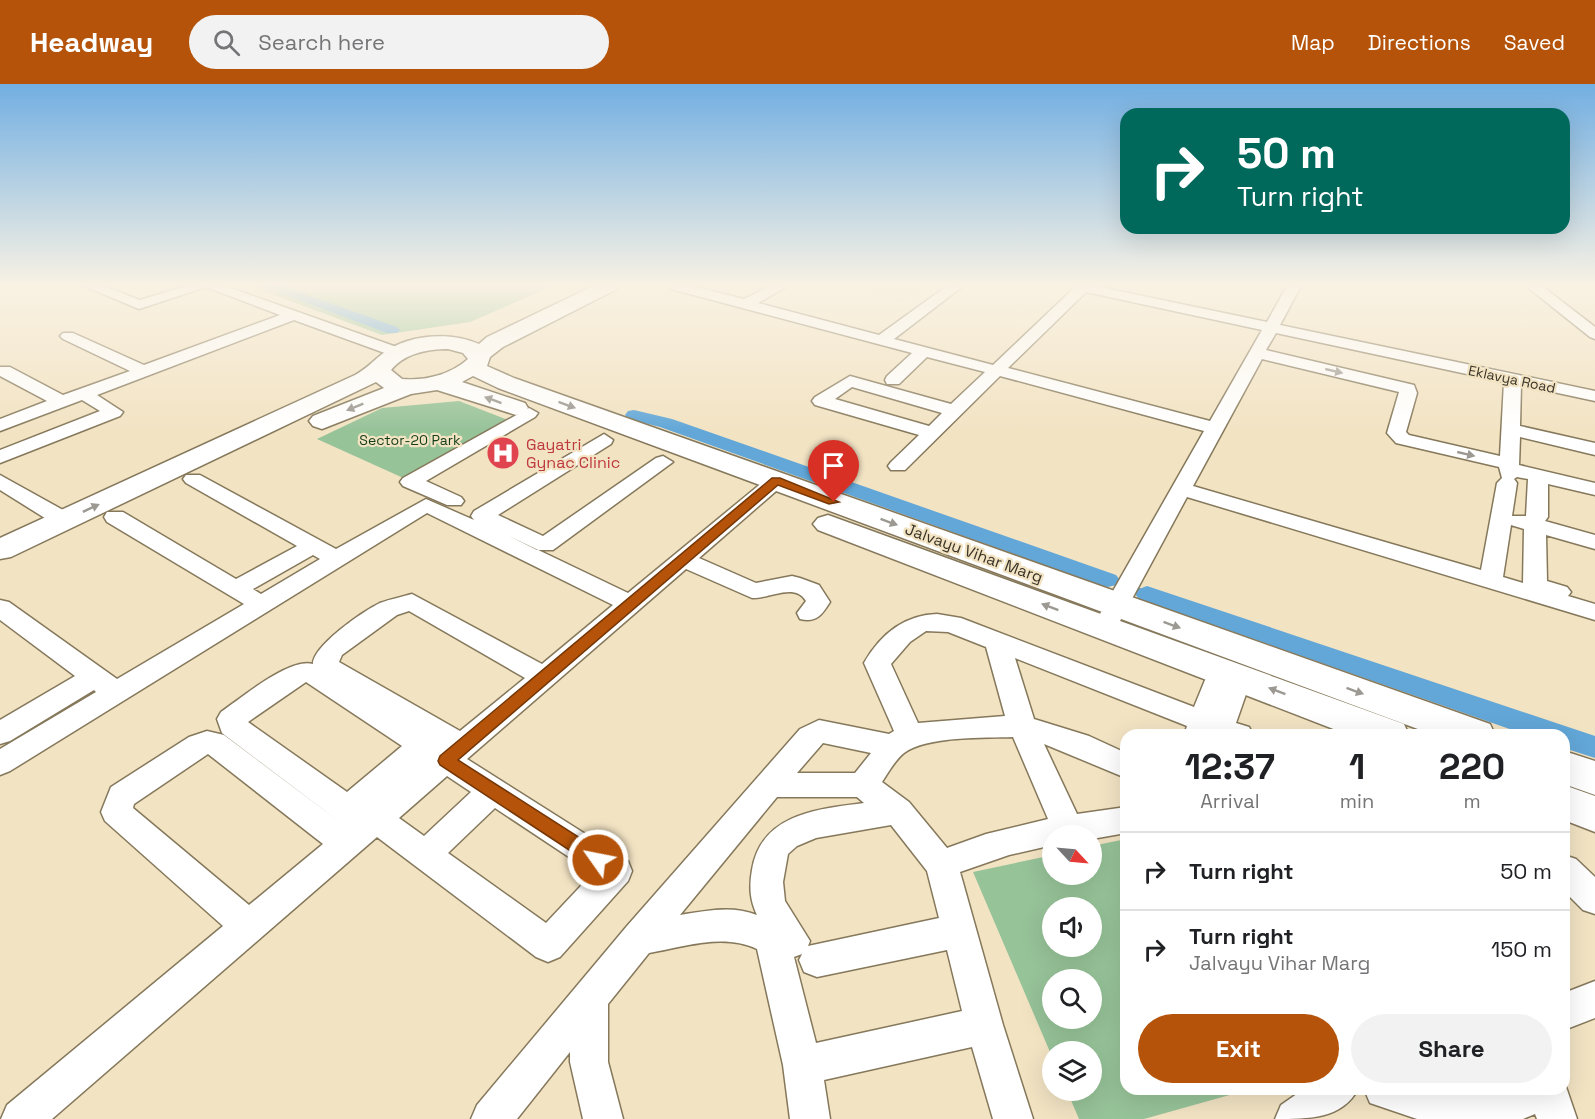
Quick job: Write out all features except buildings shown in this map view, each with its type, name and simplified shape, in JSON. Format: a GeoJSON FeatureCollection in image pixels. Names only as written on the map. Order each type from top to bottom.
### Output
{"type":"FeatureCollection","features":[{"type":"Feature","properties":{"kind":"main road"},"geometry":{"type":"LineString","coordinates":[[0,550],[390,362],[460,334]]}},
{"type":"Feature","properties":{"kind":"main road"},"geometry":{"type":"LineString","coordinates":[[0,573],[279,438],[410,386],[441,383],[477,362],[495,342],[511,334]]}},
{"type":"Feature","properties":{"kind":"main road","name":"Jalvayu Vihar Marg"},"geometry":{"type":"LineString","coordinates":[[440,343],[466,346],[477,362],[506,383],[766,489]]}},
{"type":"Feature","properties":{"kind":"main road"},"geometry":{"type":"LineString","coordinates":[[390,362],[387,381],[410,386]]}},
{"type":"Feature","properties":{"kind":"main road","name":"Jalvayu Vihar Marg"},"geometry":{"type":"LineString","coordinates":[[441,383],[663,462],[766,489],[1119,602],[1460,729]]}},
{"type":"Feature","properties":{"kind":"main road","name":"Jalvayu Vihar Marg"},"geometry":{"type":"LineString","coordinates":[[1119,602],[1230,673],[1375,729]]}},
{"type":"Feature","properties":{"kind":"main road"},"geometry":{"type":"LineString","coordinates":[[1570,769],[1595,778]]}},
{"type":"Feature","properties":{"kind":"main road"},"geometry":{"type":"LineString","coordinates":[[1570,804],[1595,814]]}},
{"type":"Feature","properties":{"kind":"street"},"geometry":{"type":"LineString","coordinates":[[0,425],[243,334]]}},
{"type":"Feature","properties":{"kind":"street"},"geometry":{"type":"LineString","coordinates":[[334,334],[390,362]]}},
{"type":"Feature","properties":{"kind":"street"},"geometry":{"type":"LineString","coordinates":[[860,334],[1215,428]]}},
{"type":"Feature","properties":{"kind":"street"},"geometry":{"type":"LineString","coordinates":[[882,340],[890,334]]}},
{"type":"Feature","properties":{"kind":"street"},"geometry":{"type":"LineString","coordinates":[[898,466],[1032,334]]}},
{"type":"Feature","properties":{"kind":"street"},"geometry":{"type":"LineString","coordinates":[[1119,602],[1267,334]]}},
{"type":"Feature","properties":{"kind":"street","name":"Eklavya Road"},"geometry":{"type":"LineString","coordinates":[[1305,334],[1595,396]]}},
{"type":"Feature","properties":{"kind":"street"},"geometry":{"type":"LineString","coordinates":[[68,336],[143,371]]}},
{"type":"Feature","properties":{"kind":"street"},"geometry":{"type":"LineString","coordinates":[[893,380],[924,351]]}},
{"type":"Feature","properties":{"kind":"street"},"geometry":{"type":"LineString","coordinates":[[1257,353],[1408,389],[1396,433],[1403,438],[1509,470],[1536,471],[1595,481]]}},
{"type":"Feature","properties":{"kind":"street"},"geometry":{"type":"LineString","coordinates":[[4,371],[62,402]]}},
{"type":"Feature","properties":{"kind":"street"},"geometry":{"type":"LineString","coordinates":[[1491,582],[1509,470],[1513,379]]}},
{"type":"Feature","properties":{"kind":"street"},"geometry":{"type":"LineString","coordinates":[[932,433],[821,401],[849,381],[955,411]]}},
{"type":"Feature","properties":{"kind":"street"},"geometry":{"type":"LineString","coordinates":[[0,457],[114,412],[84,394]]}},
{"type":"Feature","properties":{"kind":"street"},"geometry":{"type":"LineString","coordinates":[[529,413],[410,482],[471,509],[597,438]]}},
{"type":"Feature","properties":{"kind":"street"},"geometry":{"type":"LineString","coordinates":[[1510,429],[1595,449]]}},
{"type":"Feature","properties":{"kind":"street"},"geometry":{"type":"LineString","coordinates":[[1534,435],[1535,585],[1595,602]]}},
{"type":"Feature","properties":{"kind":"street"},"geometry":{"type":"LineString","coordinates":[[597,438],[482,516],[545,544],[663,462]]}},
{"type":"Feature","properties":{"kind":"street"},"geometry":{"type":"LineString","coordinates":[[1536,471],[1595,489]]}},
{"type":"Feature","properties":{"kind":"street"},"geometry":{"type":"LineString","coordinates":[[193,479],[337,559]]}},
{"type":"Feature","properties":{"kind":"street"},"geometry":{"type":"LineString","coordinates":[[3,486],[64,520]]}},
{"type":"Feature","properties":{"kind":"street"},"geometry":{"type":"LineString","coordinates":[[21,1119],[347,845],[365,818],[444,751],[544,677],[766,489]]}},
{"type":"Feature","properties":{"kind":"street"},"geometry":{"type":"LineString","coordinates":[[1181,489],[1595,612]]}},
{"type":"Feature","properties":{"kind":"street"},"geometry":{"type":"LineString","coordinates":[[0,733],[106,685],[261,604],[426,505],[630,604]]}},
{"type":"Feature","properties":{"kind":"street"},"geometry":{"type":"LineString","coordinates":[[1503,512],[1595,542]]}},
{"type":"Feature","properties":{"kind":"street"},"geometry":{"type":"LineString","coordinates":[[116,517],[261,604]]}},
{"type":"Feature","properties":{"kind":"street"},"geometry":{"type":"LineString","coordinates":[[1536,521],[1595,532]]}},
{"type":"Feature","properties":{"kind":"street"},"geometry":{"type":"LineString","coordinates":[[235,589],[313,546]]}},
{"type":"Feature","properties":{"kind":"street"},"geometry":{"type":"LineString","coordinates":[[684,559],[752,590],[762,591],[792,583],[812,590],[818,602],[809,613]]}},
{"type":"Feature","properties":{"kind":"street"},"geometry":{"type":"LineString","coordinates":[[444,751],[305,671],[231,719],[232,725],[365,818],[425,855],[548,945],[616,871],[493,791],[444,751],[326,666],[326,657],[333,649],[388,609],[412,602],[544,677]]}},
{"type":"Feature","properties":{"kind":"street"},"geometry":{"type":"LineString","coordinates":[[0,608],[106,685]]}},
{"type":"Feature","properties":{"kind":"street"},"geometry":{"type":"LineString","coordinates":[[901,740],[877,663],[909,627],[930,620],[952,624],[1211,729]]}},
{"type":"Feature","properties":{"kind":"street"},"geometry":{"type":"LineString","coordinates":[[998,644],[1022,726],[1066,825]]}},
{"type":"Feature","properties":{"kind":"street"},"geometry":{"type":"LineString","coordinates":[[1216,729],[1230,673]]}},
{"type":"Feature","properties":{"kind":"street"},"geometry":{"type":"LineString","coordinates":[[0,763],[106,685]]}},
{"type":"Feature","properties":{"kind":"street"},"geometry":{"type":"LineString","coordinates":[[491,1119],[767,785],[819,732],[901,740],[976,727],[1022,726],[1079,744],[1120,763]]}},
{"type":"Feature","properties":{"kind":"street"},"geometry":{"type":"LineString","coordinates":[[863,785],[901,740]]}},
{"type":"Feature","properties":{"kind":"street"},"geometry":{"type":"LineString","coordinates":[[249,927],[116,812],[122,796],[199,745],[207,742],[214,743],[347,845]]}},
{"type":"Feature","properties":{"kind":"street"},"geometry":{"type":"LineString","coordinates":[[767,785],[863,785],[898,812],[942,865],[984,1025],[1013,1119]]}},
{"type":"Feature","properties":{"kind":"street"},"geometry":{"type":"LineString","coordinates":[[425,855],[493,791]]}},
{"type":"Feature","properties":{"kind":"street"},"geometry":{"type":"LineString","coordinates":[[898,812],[827,822],[801,829],[778,843],[770,859],[765,881],[768,905],[805,950],[958,931]]}},
{"type":"Feature","properties":{"kind":"street"},"geometry":{"type":"LineString","coordinates":[[1094,825],[1120,821]]}},
{"type":"Feature","properties":{"kind":"street"},"geometry":{"type":"LineString","coordinates":[[942,865],[968,852],[1042,835]]}},
{"type":"Feature","properties":{"kind":"street"},"geometry":{"type":"LineString","coordinates":[[1570,875],[1595,899]]}},
{"type":"Feature","properties":{"kind":"street"},"geometry":{"type":"LineString","coordinates":[[639,938],[717,925],[746,927],[772,939],[802,1065],[810,1119]]}},
{"type":"Feature","properties":{"kind":"street"},"geometry":{"type":"LineString","coordinates":[[590,997],[589,1062],[603,1119]]}},
{"type":"Feature","properties":{"kind":"street"},"geometry":{"type":"LineString","coordinates":[[1570,1009],[1595,999]]}},
{"type":"Feature","properties":{"kind":"street"},"geometry":{"type":"LineString","coordinates":[[802,1065],[984,1025]]}},
{"type":"Feature","properties":{"kind":"street"},"geometry":{"type":"LineString","coordinates":[[1295,1119],[1329,1095]]}},
{"type":"Feature","properties":{"kind":"street"},"geometry":{"type":"LineString","coordinates":[[1397,1095],[1429,1110],[1437,1105],[1488,1112],[1551,1100]]}},
{"type":"Feature","properties":{"kind":"green space","name":"Sector-20 Park"},"geometry":{"type":"Polygon","coordinates":[[[459,401],[513,422],[410,481],[317,439],[382,408],[459,401]]]}},
{"type":"Feature","properties":{"kind":"green space"},"geometry":{"type":"Polygon","coordinates":[[[1120,840],[1120,1095],[1230,1095],[1144,1119],[1079,1119],[1071,1101],[1102,1101],[1102,1041],[1045,1041],[973,872],[1042,857],[1042,885],[1102,885],[1102,844],[1120,840]]]}},
{"type":"Feature","properties":{"kind":"waterway"},"geometry":{"type":"LineString","coordinates":[[634,415],[666,423],[1108,580]]}},
{"type":"Feature","properties":{"kind":"waterway"},"geometry":{"type":"LineString","coordinates":[[1108,580],[1147,594],[1144,593]]}},
{"type":"Feature","properties":{"kind":"waterway"},"geometry":{"type":"LineString","coordinates":[[1147,594],[1541,729]]}},
{"type":"Feature","properties":{"kind":"waterway"},"geometry":{"type":"LineString","coordinates":[[1570,739],[1595,747]]}},
{"type":"Feature","properties":{"kind":"place","name":"Gayatri Gynac Clinic"},"geometry":{"type":"Point","coordinates":[503,453]}},
{"type":"Feature","properties":{"kind":"route"},"geometry":{"type":"LineString","coordinates":[[598,860],[446,761],[776,481],[834,502]]}}]}
